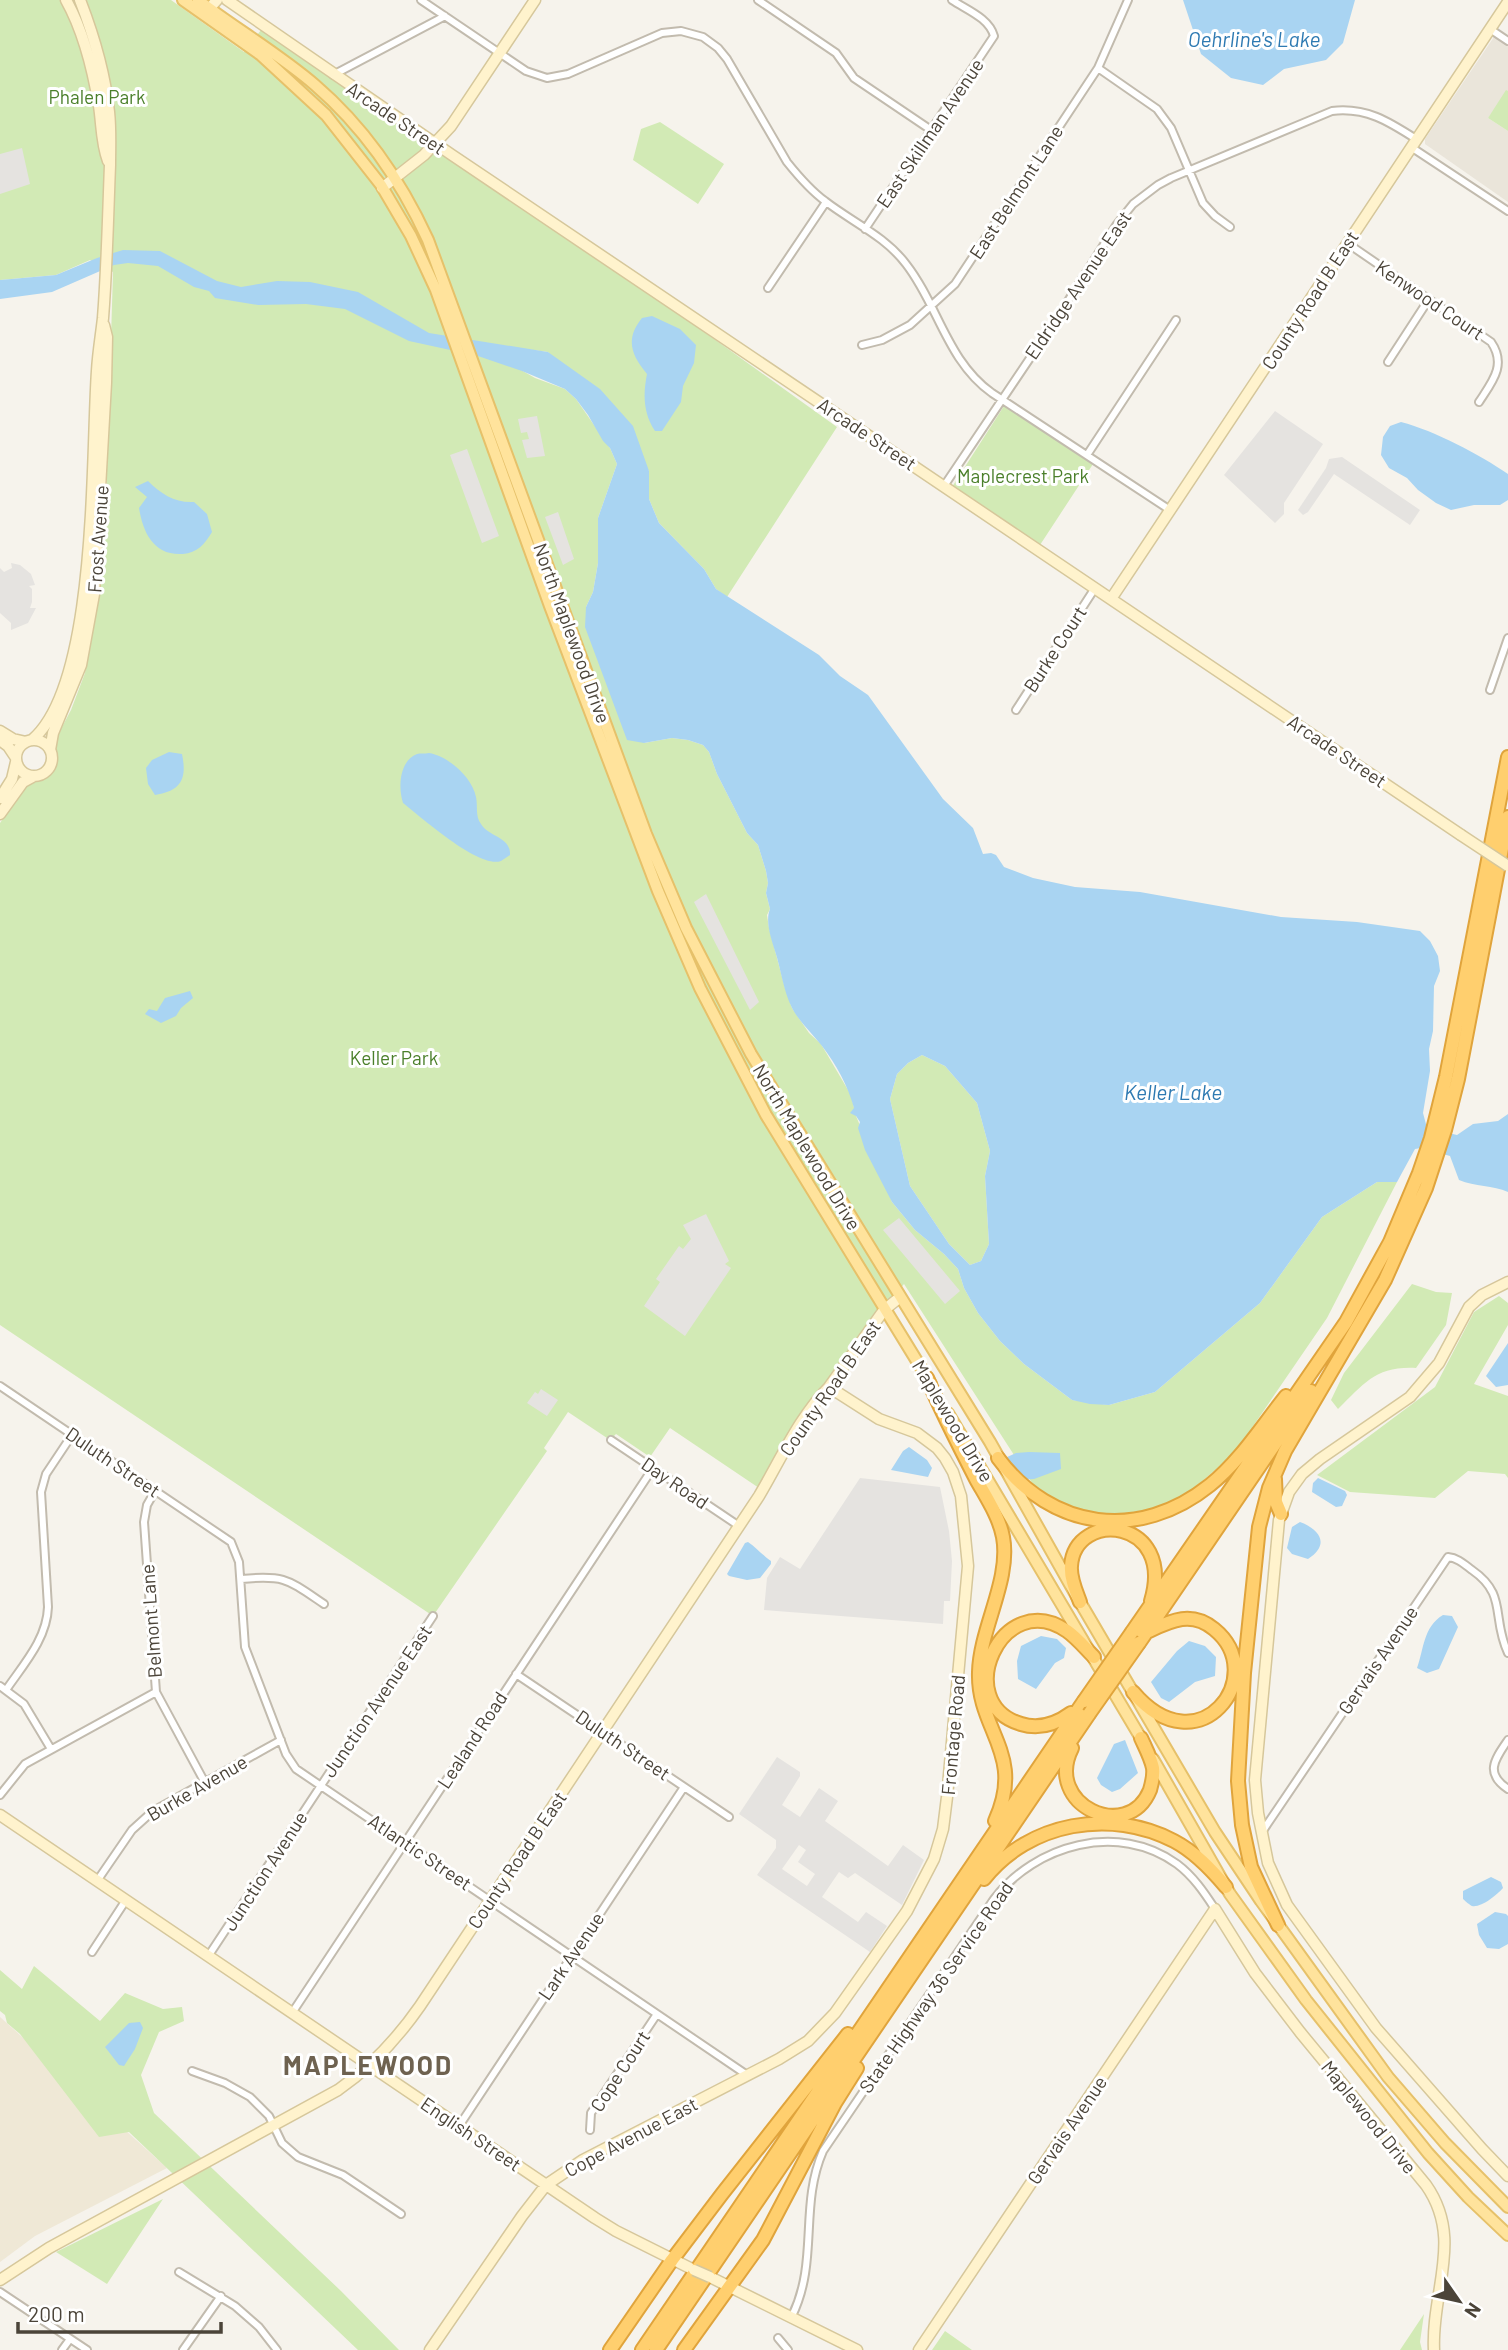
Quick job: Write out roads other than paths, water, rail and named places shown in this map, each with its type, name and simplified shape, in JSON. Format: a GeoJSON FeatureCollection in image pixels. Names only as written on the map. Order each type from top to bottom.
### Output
{"type":"FeatureCollection","features":[{"type":"Feature","properties":{"kind":"highway"},"geometry":{"type":"LineString","coordinates":[[1443,1115],[1508,757]]}},
{"type":"Feature","properties":{"kind":"highway"},"geometry":{"type":"LineString","coordinates":[[1278,1925],[1251,1867],[1241,1814],[1238,1769],[1256,1544],[1264,1505],[1284,1451],[1380,1289],[1412,1223],[1443,1115],[1508,817]]}},
{"type":"Feature","properties":{"kind":"highway"},"geometry":{"type":"LineString","coordinates":[[1145,1613],[1346,1322],[1428,1167]]}},
{"type":"Feature","properties":{"kind":"highway"},"geometry":{"type":"LineString","coordinates":[[642,2350],[967,1872],[1084,1707],[1139,1636],[1380,1289]]}},
{"type":"Feature","properties":{"kind":"highway"},"geometry":{"type":"LineString","coordinates":[[999,1458],[1030,1492],[1070,1515],[1095,1520],[1125,1520],[1169,1509],[1196,1495],[1223,1473],[1346,1322]]}},
{"type":"Feature","properties":{"kind":"highway"},"geometry":{"type":"LineString","coordinates":[[927,1378],[943,1416],[1000,1527],[1004,1550],[1004,1562],[982,1647],[979,1672],[982,1696],[1003,1755],[1005,1786],[999,1812],[967,1872]]}},
{"type":"Feature","properties":{"kind":"highway"},"geometry":{"type":"LineString","coordinates":[[1275,1471],[1275,1489],[1281,1514]]}},
{"type":"Feature","properties":{"kind":"highway"},"geometry":{"type":"LineString","coordinates":[[1080,1602],[1070,1570],[1077,1548],[1095,1533],[1120,1530],[1142,1541],[1154,1561],[1155,1584],[1139,1636]]}},
{"type":"Feature","properties":{"kind":"highway"},"geometry":{"type":"LineString","coordinates":[[1133,1692],[1157,1715],[1187,1723],[1205,1718],[1220,1707],[1227,1698],[1233,1681],[1234,1663],[1228,1644],[1199,1620],[1182,1618],[1139,1636]]}},
{"type":"Feature","properties":{"kind":"highway"},"geometry":{"type":"LineString","coordinates":[[1084,1707],[1045,1726],[1027,1726],[1010,1719],[996,1706],[989,1691],[988,1661],[996,1643],[1010,1630],[1019,1625],[1039,1622],[1066,1630],[1094,1657]]}},
{"type":"Feature","properties":{"kind":"highway"},"geometry":{"type":"LineString","coordinates":[[1084,1707],[1066,1769],[1072,1794],[1093,1812],[1118,1815],[1134,1809],[1146,1797],[1152,1784],[1153,1767],[1141,1738]]}},
{"type":"Feature","properties":{"kind":"highway"},"geometry":{"type":"LineString","coordinates":[[656,2350],[933,1942],[1084,1707]]}},
{"type":"Feature","properties":{"kind":"highway"},"geometry":{"type":"LineString","coordinates":[[933,1942],[991,1871],[1011,1852],[1039,1836],[1069,1826],[1113,1823],[1161,1835],[1196,1856],[1226,1887]]}},
{"type":"Feature","properties":{"kind":"highway"},"geometry":{"type":"LineString","coordinates":[[684,2350],[725,2284],[767,2233],[835,2103],[924,1955]]}},
{"type":"Feature","properties":{"kind":"highway"},"geometry":{"type":"LineString","coordinates":[[610,2350],[834,2051],[883,1994]]}},
{"type":"Feature","properties":{"kind":"main road"},"geometry":{"type":"LineString","coordinates":[[183,0],[210,8]]}},
{"type":"Feature","properties":{"kind":"main road"},"geometry":{"type":"LineString","coordinates":[[198,0],[210,8]]}},
{"type":"Feature","properties":{"kind":"main road","name":"North Maplewood Drive"},"geometry":{"type":"LineString","coordinates":[[210,8],[316,86],[357,126],[396,178],[428,240],[451,317],[550,606],[678,939],[705,1000],[748,1083],[884,1310]]}},
{"type":"Feature","properties":{"kind":"main road","name":"North Maplewood Drive"},"geometry":{"type":"LineString","coordinates":[[210,8],[305,94],[345,138],[382,188],[424,262],[451,317]]}},
{"type":"Feature","properties":{"kind":"main road","name":"North Maplewood Drive"},"geometry":{"type":"LineString","coordinates":[[472,376],[646,834],[686,928],[751,1055],[999,1458],[1215,1832],[1278,1925],[1388,2077],[1445,2143],[1508,2207]]}},
{"type":"Feature","properties":{"kind":"main road","name":"Maplewood Drive"},"geometry":{"type":"LineString","coordinates":[[884,1310],[1021,1533],[1226,1887],[1347,2054],[1451,2178],[1508,2235]]}},
{"type":"Feature","properties":{"kind":"street","name":"Frost Avenue"},"geometry":{"type":"LineString","coordinates":[[66,0],[82,37],[92,71],[103,146],[110,164]]}},
{"type":"Feature","properties":{"kind":"street","name":"Frost Avenue"},"geometry":{"type":"LineString","coordinates":[[29,741],[49,721],[65,682],[80,621],[87,569],[96,382],[108,239],[111,146],[109,111],[101,63],[80,0]]}},
{"type":"Feature","properties":{"kind":"street","name":"Arcade Street"},"geometry":{"type":"LineString","coordinates":[[227,0],[436,145],[1508,866]]}},
{"type":"Feature","properties":{"kind":"street"},"geometry":{"type":"LineString","coordinates":[[421,0],[533,74],[554,78],[662,33],[681,31],[703,37],[727,59],[788,162],[810,189],[890,247],[906,264],[966,370],[983,387],[1170,510]]}},
{"type":"Feature","properties":{"kind":"street"},"geometry":{"type":"LineString","coordinates":[[382,188],[436,145],[535,0]]}},
{"type":"Feature","properties":{"kind":"street"},"geometry":{"type":"LineString","coordinates":[[758,0],[836,53],[854,78],[931,130]]}},
{"type":"Feature","properties":{"kind":"street","name":"East Skillman Avenue"},"geometry":{"type":"LineString","coordinates":[[865,229],[982,58],[994,36],[991,27],[983,20],[952,0]]}},
{"type":"Feature","properties":{"kind":"street","name":"East Belmont Lane"},"geometry":{"type":"LineString","coordinates":[[863,345],[895,334],[931,307],[964,272],[1098,68],[1128,0]]}},
{"type":"Feature","properties":{"kind":"street","name":"County Road B East"},"geometry":{"type":"LineString","coordinates":[[1111,599],[1508,2]]}},
{"type":"Feature","properties":{"kind":"street"},"geometry":{"type":"LineString","coordinates":[[333,75],[445,16]]}},
{"type":"Feature","properties":{"kind":"street"},"geometry":{"type":"LineString","coordinates":[[1490,29],[1508,41]]}},
{"type":"Feature","properties":{"kind":"street"},"geometry":{"type":"LineString","coordinates":[[1098,68],[1157,109],[1171,128],[1203,204],[1230,227]]}},
{"type":"Feature","properties":{"kind":"street","name":"Eldridge Avenue East"},"geometry":{"type":"LineString","coordinates":[[944,486],[1121,217],[1158,185],[1332,111],[1354,109],[1375,114],[1508,211]]}},
{"type":"Feature","properties":{"kind":"street"},"geometry":{"type":"LineString","coordinates":[[768,288],[825,202]]}},
{"type":"Feature","properties":{"kind":"street","name":"Kenwood Court"},"geometry":{"type":"LineString","coordinates":[[1347,243],[1485,337],[1495,348],[1498,368],[1479,402]]}},
{"type":"Feature","properties":{"kind":"street"},"geometry":{"type":"LineString","coordinates":[[1388,362],[1429,299]]}},
{"type":"Feature","properties":{"kind":"street"},"geometry":{"type":"LineString","coordinates":[[1087,455],[1176,320]]}},
{"type":"Feature","properties":{"kind":"street","name":"Frost Avenue"},"geometry":{"type":"LineString","coordinates":[[50,750],[53,733],[81,665],[94,594],[106,383],[107,337],[103,321]]}},
{"type":"Feature","properties":{"kind":"street","name":"Burke Court"},"geometry":{"type":"LineString","coordinates":[[1016,710],[1094,588]]}},
{"type":"Feature","properties":{"kind":"street"},"geometry":{"type":"LineString","coordinates":[[1490,690],[1508,638]]}},
{"type":"Feature","properties":{"kind":"street"},"geometry":{"type":"LineString","coordinates":[[0,731],[13,739],[43,742],[50,750],[51,764],[45,772],[23,782],[0,814]]}},
{"type":"Feature","properties":{"kind":"street"},"geometry":{"type":"LineString","coordinates":[[0,740],[8,746],[23,772],[36,776]]}},
{"type":"Feature","properties":{"kind":"street"},"geometry":{"type":"LineString","coordinates":[[0,798],[10,782],[18,748],[29,741]]}},
{"type":"Feature","properties":{"kind":"street"},"geometry":{"type":"LineString","coordinates":[[1508,1282],[1482,1295],[1469,1307],[1439,1363],[1410,1397],[1320,1459],[1295,1482],[1281,1514],[1256,1761],[1256,1798],[1268,1863],[1279,1892],[1376,2028],[1508,2176]]}},
{"type":"Feature","properties":{"kind":"street","name":"County Road B East"},"geometry":{"type":"LineString","coordinates":[[0,2280],[49,2248],[338,2090],[370,2066],[406,2026],[759,1496],[791,1439],[821,1395],[884,1310],[899,1298]]}},
{"type":"Feature","properties":{"kind":"street","name":"Duluth Street"},"geometry":{"type":"LineString","coordinates":[[0,1386],[226,1538]]}},
{"type":"Feature","properties":{"kind":"street","name":"Frontage Road"},"geometry":{"type":"LineString","coordinates":[[747,2075],[808,2041],[841,2006],[917,1895],[934,1859],[946,1811],[968,1566],[965,1519],[959,1486],[946,1458],[927,1439],[880,1419],[829,1387]]}},
{"type":"Feature","properties":{"kind":"street"},"geometry":{"type":"LineString","coordinates":[[51,1749],[24,1704],[3,1688],[39,1642],[46,1626],[48,1608],[41,1492],[46,1474],[72,1435]]}},
{"type":"Feature","properties":{"kind":"street","name":"Day Road"},"geometry":{"type":"LineString","coordinates":[[611,1440],[739,1526]]}},
{"type":"Feature","properties":{"kind":"street","name":"Lealand Road"},"geometry":{"type":"LineString","coordinates":[[292,2012],[653,1468]]}},
{"type":"Feature","properties":{"kind":"street","name":"Belmont Lane"},"geometry":{"type":"LineString","coordinates":[[0,1795],[17,1771],[51,1749],[156,1692],[144,1522],[147,1505],[155,1491]]}},
{"type":"Feature","properties":{"kind":"street","name":"Atlantic Street"},"geometry":{"type":"LineString","coordinates":[[226,1538],[238,1555],[245,1647],[286,1754],[296,1769],[747,2075]]}},
{"type":"Feature","properties":{"kind":"street","name":"Gervais Avenue"},"geometry":{"type":"LineString","coordinates":[[1262,1832],[1448,1557],[1454,1558],[1483,1577],[1493,1588],[1501,1634],[1508,1653]]}},
{"type":"Feature","properties":{"kind":"street"},"geometry":{"type":"LineString","coordinates":[[240,1579],[279,1578],[295,1584],[324,1604]]}},
{"type":"Feature","properties":{"kind":"street","name":"Junction Avenue East"},"geometry":{"type":"LineString","coordinates":[[321,1786],[433,1616]]}},
{"type":"Feature","properties":{"kind":"street","name":"Duluth Street"},"geometry":{"type":"LineString","coordinates":[[516,1674],[729,1817]]}},
{"type":"Feature","properties":{"kind":"street"},"geometry":{"type":"LineString","coordinates":[[156,1692],[204,1782]]}},
{"type":"Feature","properties":{"kind":"street","name":"Burke Avenue"},"geometry":{"type":"LineString","coordinates":[[97,1881],[123,1842],[142,1820],[166,1802],[281,1740]]}},
{"type":"Feature","properties":{"kind":"street"},"geometry":{"type":"LineString","coordinates":[[1506,1788],[1496,1777],[1494,1766],[1508,1740]]}},
{"type":"Feature","properties":{"kind":"street","name":"Junction Avenue"},"geometry":{"type":"LineString","coordinates":[[209,1955],[321,1786]]}},
{"type":"Feature","properties":{"kind":"street","name":"Lark Avenue"},"geometry":{"type":"LineString","coordinates":[[458,2126],[684,1787]]}},
{"type":"Feature","properties":{"kind":"street","name":"English Street"},"geometry":{"type":"LineString","coordinates":[[0,1815],[614,2229],[857,2350]]}},
{"type":"Feature","properties":{"kind":"street","name":"State Highway 36 Service Road"},"geometry":{"type":"LineString","coordinates":[[792,2316],[807,2274],[811,2193],[823,2151],[994,1899],[1016,1874],[1042,1857],[1073,1846],[1103,1843],[1131,1845],[1155,1852],[1175,1863],[1195,1880],[1215,1909]]}},
{"type":"Feature","properties":{"kind":"street"},"geometry":{"type":"LineString","coordinates":[[92,1952],[126,1900]]}},
{"type":"Feature","properties":{"kind":"street","name":"Gervais Avenue"},"geometry":{"type":"LineString","coordinates":[[919,2350],[1215,1909]]}},
{"type":"Feature","properties":{"kind":"street","name":"Maplewood Drive"},"geometry":{"type":"LineString","coordinates":[[1215,1909],[1255,1973],[1328,2067],[1426,2185],[1439,2207],[1446,2240],[1434,2327],[1434,2350]]}},
{"type":"Feature","properties":{"kind":"street","name":"Cope Court"},"geometry":{"type":"LineString","coordinates":[[590,2130],[591,2113],[657,2014]]}},
{"type":"Feature","properties":{"kind":"street"},"geometry":{"type":"LineString","coordinates":[[192,2071],[225,2082],[250,2097],[269,2116],[282,2143],[298,2157],[343,2175],[401,2214]]}},
{"type":"Feature","properties":{"kind":"street","name":"Cope Avenue East"},"geometry":{"type":"LineString","coordinates":[[430,2350],[546,2185],[583,2160],[747,2075]]}},
{"type":"Feature","properties":{"kind":"street"},"geometry":{"type":"LineString","coordinates":[[179,2272],[220,2295],[253,2321],[276,2350]]}},
{"type":"Feature","properties":{"kind":"street"},"geometry":{"type":"LineString","coordinates":[[0,2292],[87,2350]]}},
{"type":"Feature","properties":{"kind":"street"},"geometry":{"type":"LineString","coordinates":[[183,2350],[220,2295]]}},
{"type":"Feature","properties":{"kind":"street"},"geometry":{"type":"LineString","coordinates":[[778,2337],[788,2350]]}},
{"type":"Feature","properties":{"kind":"street"},"geometry":{"type":"LineString","coordinates":[[62,2350],[70,2339]]}},
{"type":"Feature","properties":{"kind":"water","name":"Oehrline's Lake"},"geometry":{"type":"Polygon","coordinates":[[[1183,0],[1355,0],[1343,43],[1326,60],[1284,69],[1263,85],[1231,78],[1201,54],[1183,0]]]}},
{"type":"Feature","properties":{"kind":"water","name":"Keller Lake"},"geometry":{"type":"Polygon","coordinates":[[[123,250],[160,251],[217,281],[241,287],[277,281],[310,282],[358,292],[429,333],[548,352],[600,389],[633,426],[649,471],[649,499],[659,523],[704,569],[716,589],[819,655],[840,676],[868,695],[943,799],[973,828],[983,854],[996,855],[1004,867],[1033,878],[1075,887],[1140,892],[1281,917],[1357,922],[1420,931],[1430,941],[1438,956],[1440,971],[1434,986],[1430,1071],[1423,1113],[1427,1128],[1457,1135],[1473,1124],[1498,1121],[1508,1114],[1508,1192],[1459,1180],[1450,1156],[1421,1148],[1415,1149],[1397,1182],[1377,1182],[1322,1217],[1260,1303],[1155,1392],[1109,1405],[1072,1400],[1024,1364],[1000,1341],[978,1313],[964,1288],[958,1269],[915,1230],[892,1202],[865,1150],[858,1128],[860,1122],[850,1113],[854,1108],[841,1076],[789,1001],[769,930],[770,909],[766,893],[768,883],[758,845],[747,833],[717,774],[709,752],[703,745],[688,740],[672,738],[644,743],[627,740],[585,627],[586,607],[593,592],[598,563],[598,518],[617,464],[610,448],[576,399],[565,389],[522,371],[478,356],[409,341],[345,309],[306,304],[258,305],[215,298],[209,291],[194,287],[158,266],[128,263],[114,265],[52,292],[0,299],[0,280],[56,275],[123,250]],[[922,1055],[908,1063],[897,1074],[890,1099],[910,1186],[949,1244],[970,1265],[981,1261],[989,1244],[985,1176],[990,1151],[977,1103],[945,1066],[922,1055]]]}},
{"type":"Feature","properties":{"kind":"water"},"geometry":{"type":"Polygon","coordinates":[[[652,316],[680,329],[696,345],[694,363],[683,386],[681,402],[662,431],[655,431],[648,417],[645,396],[647,374],[632,347],[633,333],[642,318],[652,316]]]}},
{"type":"Feature","properties":{"kind":"water"},"geometry":{"type":"Polygon","coordinates":[[[1401,422],[1456,444],[1508,474],[1508,500],[1500,505],[1474,505],[1451,510],[1418,490],[1407,478],[1389,468],[1381,455],[1383,437],[1390,426],[1401,422]]]}},
{"type":"Feature","properties":{"kind":"water"},"geometry":{"type":"Polygon","coordinates":[[[148,481],[169,497],[194,502],[207,514],[212,532],[200,547],[192,552],[173,554],[157,547],[152,541],[143,526],[139,508],[147,497],[135,487],[148,481]]]}},
{"type":"Feature","properties":{"kind":"water"},"geometry":{"type":"Polygon","coordinates":[[[169,752],[182,754],[183,776],[177,787],[155,795],[148,784],[146,768],[152,760],[169,752]]]}},
{"type":"Feature","properties":{"kind":"water"},"geometry":{"type":"Polygon","coordinates":[[[429,753],[444,758],[470,782],[476,797],[479,821],[507,844],[510,855],[501,861],[479,857],[450,840],[403,803],[400,783],[403,769],[417,754],[429,753]]]}},
{"type":"Feature","properties":{"kind":"water"},"geometry":{"type":"Polygon","coordinates":[[[190,991],[193,998],[176,1016],[161,1023],[145,1014],[149,1009],[157,1011],[165,998],[190,991]]]}},
{"type":"Feature","properties":{"kind":"water"},"geometry":{"type":"Polygon","coordinates":[[[1508,1343],[1508,1385],[1496,1387],[1486,1376],[1508,1343]]]}},
{"type":"Feature","properties":{"kind":"water"},"geometry":{"type":"Polygon","coordinates":[[[909,1447],[927,1460],[932,1468],[928,1477],[891,1470],[903,1451],[909,1447]]]}},
{"type":"Feature","properties":{"kind":"water"},"geometry":{"type":"Polygon","coordinates":[[[1016,1453],[1060,1453],[1061,1469],[1034,1479],[1017,1480],[1005,1458],[1016,1453]]]}},
{"type":"Feature","properties":{"kind":"water"},"geometry":{"type":"Polygon","coordinates":[[[1318,1478],[1345,1491],[1347,1495],[1342,1506],[1336,1507],[1312,1492],[1313,1483],[1318,1478]]]}},
{"type":"Feature","properties":{"kind":"water"},"geometry":{"type":"Polygon","coordinates":[[[1300,1522],[1320,1538],[1319,1548],[1308,1559],[1292,1554],[1287,1548],[1292,1527],[1300,1522]]]}},
{"type":"Feature","properties":{"kind":"water"},"geometry":{"type":"Polygon","coordinates":[[[748,1542],[771,1561],[771,1564],[760,1578],[747,1580],[729,1576],[727,1574],[748,1542]]]}},
{"type":"Feature","properties":{"kind":"water"},"geometry":{"type":"Polygon","coordinates":[[[1443,1615],[1452,1616],[1458,1627],[1439,1669],[1427,1673],[1417,1668],[1423,1646],[1431,1626],[1443,1615]]]}},
{"type":"Feature","properties":{"kind":"water"},"geometry":{"type":"Polygon","coordinates":[[[1041,1636],[1057,1639],[1066,1648],[1064,1658],[1055,1663],[1036,1689],[1018,1679],[1017,1661],[1021,1646],[1041,1636]]]}},
{"type":"Feature","properties":{"kind":"water"},"geometry":{"type":"Polygon","coordinates":[[[1189,1641],[1205,1646],[1216,1657],[1215,1676],[1195,1682],[1169,1702],[1161,1698],[1151,1682],[1189,1641]]]}},
{"type":"Feature","properties":{"kind":"water"},"geometry":{"type":"Polygon","coordinates":[[[1125,1740],[1138,1773],[1120,1789],[1112,1792],[1101,1785],[1097,1778],[1114,1744],[1125,1740]]]}},
{"type":"Feature","properties":{"kind":"water"},"geometry":{"type":"Polygon","coordinates":[[[1491,1877],[1501,1882],[1503,1888],[1493,1897],[1476,1906],[1471,1906],[1463,1899],[1463,1891],[1491,1877]]]}},
{"type":"Feature","properties":{"kind":"water"},"geometry":{"type":"Polygon","coordinates":[[[1495,1912],[1508,1916],[1508,1944],[1499,1949],[1487,1948],[1479,1935],[1477,1924],[1495,1912]]]}},
{"type":"Feature","properties":{"kind":"water"},"geometry":{"type":"Polygon","coordinates":[[[140,2022],[143,2028],[135,2049],[124,2066],[119,2065],[105,2047],[129,2023],[140,2022]]]}},
{"type":"Feature","properties":{"kind":"district","name":"MAPLEWOOD"},"geometry":{"type":"Point","coordinates":[368,2066]}},
{"type":"Feature","properties":{"kind":"park label","name":"Phalen Park"},"geometry":{"type":"Point","coordinates":[97,97]}},
{"type":"Feature","properties":{"kind":"park label","name":"Maplecrest Park"},"geometry":{"type":"Point","coordinates":[1023,476]}},
{"type":"Feature","properties":{"kind":"park label","name":"Keller Park"},"geometry":{"type":"Point","coordinates":[394,1058]}}]}
